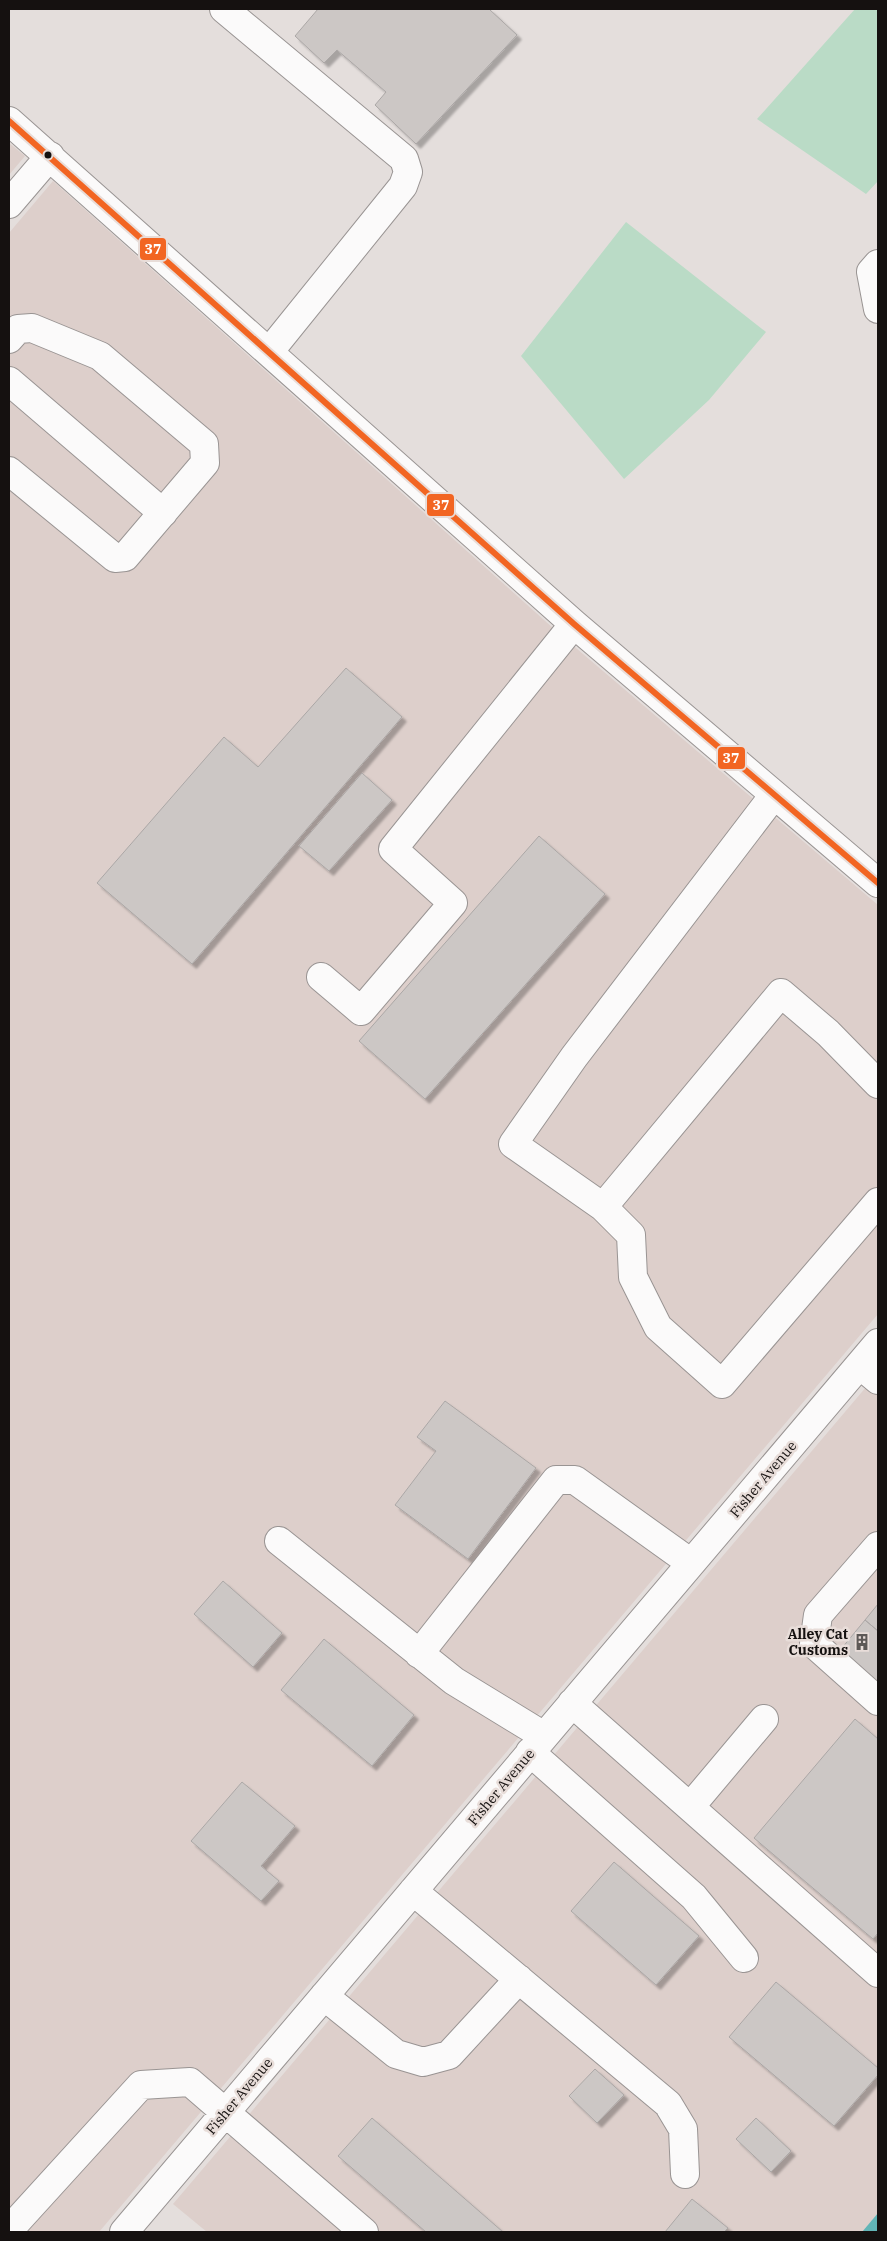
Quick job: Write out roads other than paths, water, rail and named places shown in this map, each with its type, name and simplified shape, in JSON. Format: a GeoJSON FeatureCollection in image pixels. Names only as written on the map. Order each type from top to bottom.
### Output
{"type":"FeatureCollection","features":[{"type":"Feature","properties":{"kind":"street"},"geometry":{"type":"LineString","coordinates":[[224,9],[404,159],[408,172],[402,186],[269,352]]}},
{"type":"Feature","properties":{"kind":"street"},"geometry":{"type":"LineString","coordinates":[[9,121],[574,624],[878,884]]}},
{"type":"Feature","properties":{"kind":"street"},"geometry":{"type":"LineString","coordinates":[[9,204],[50,156]]}},
{"type":"Feature","properties":{"kind":"street"},"geometry":{"type":"LineString","coordinates":[[878,264],[871,272],[878,309]]}},
{"type":"Feature","properties":{"kind":"street"},"geometry":{"type":"LineString","coordinates":[[9,339],[18,329],[32,328],[100,356],[204,444],[205,463],[125,557],[115,558],[9,471]]}},
{"type":"Feature","properties":{"kind":"street"},"geometry":{"type":"LineString","coordinates":[[9,381],[162,513]]}},
{"type":"Feature","properties":{"kind":"street"},"geometry":{"type":"LineString","coordinates":[[320,976],[362,1011],[453,904],[393,850],[574,624]]}},
{"type":"Feature","properties":{"kind":"street"},"geometry":{"type":"LineString","coordinates":[[774,795],[574,1058],[513,1144],[603,1207],[631,1235],[633,1277],[658,1327],[722,1384],[878,1202]]}},
{"type":"Feature","properties":{"kind":"street"},"geometry":{"type":"LineString","coordinates":[[603,1207],[781,993],[828,1033],[878,1084]]}},
{"type":"Feature","properties":{"kind":"street","name":"Fisher Avenue"},"geometry":{"type":"LineString","coordinates":[[124,2232],[691,1563],[869,1372],[878,1343]]}},
{"type":"Feature","properties":{"kind":"street"},"geometry":{"type":"LineString","coordinates":[[420,1654],[556,1480],[575,1480],[691,1563]]}},
{"type":"Feature","properties":{"kind":"street"},"geometry":{"type":"LineString","coordinates":[[279,1541],[454,1681],[537,1744],[694,1897],[744,1958]]}},
{"type":"Feature","properties":{"kind":"street"},"geometry":{"type":"LineString","coordinates":[[878,1546],[818,1615],[814,1644],[878,1701]]}},
{"type":"Feature","properties":{"kind":"street"},"geometry":{"type":"LineString","coordinates":[[572,1703],[878,1973]]}},
{"type":"Feature","properties":{"kind":"street"},"geometry":{"type":"LineString","coordinates":[[690,1807],[764,1719]]}},
{"type":"Feature","properties":{"kind":"street"},"geometry":{"type":"LineString","coordinates":[[413,1890],[668,2104],[683,2130],[685,2174]]}},
{"type":"Feature","properties":{"kind":"street"},"geometry":{"type":"LineString","coordinates":[[324,1996],[396,2054],[423,2062],[449,2055],[519,1979]]}},
{"type":"Feature","properties":{"kind":"street"},"geometry":{"type":"LineString","coordinates":[[9,2230],[141,2085],[190,2082],[226,2111],[364,2232]]}},
{"type":"Feature","properties":{"kind":"water"},"geometry":{"type":"Polygon","coordinates":[[[878,2213],[878,2232],[862,2232],[878,2213]]]}},
{"type":"Feature","properties":{"kind":"place","name":"Alley Cat Customs"},"geometry":{"type":"Point","coordinates":[862,1642]}}]}
